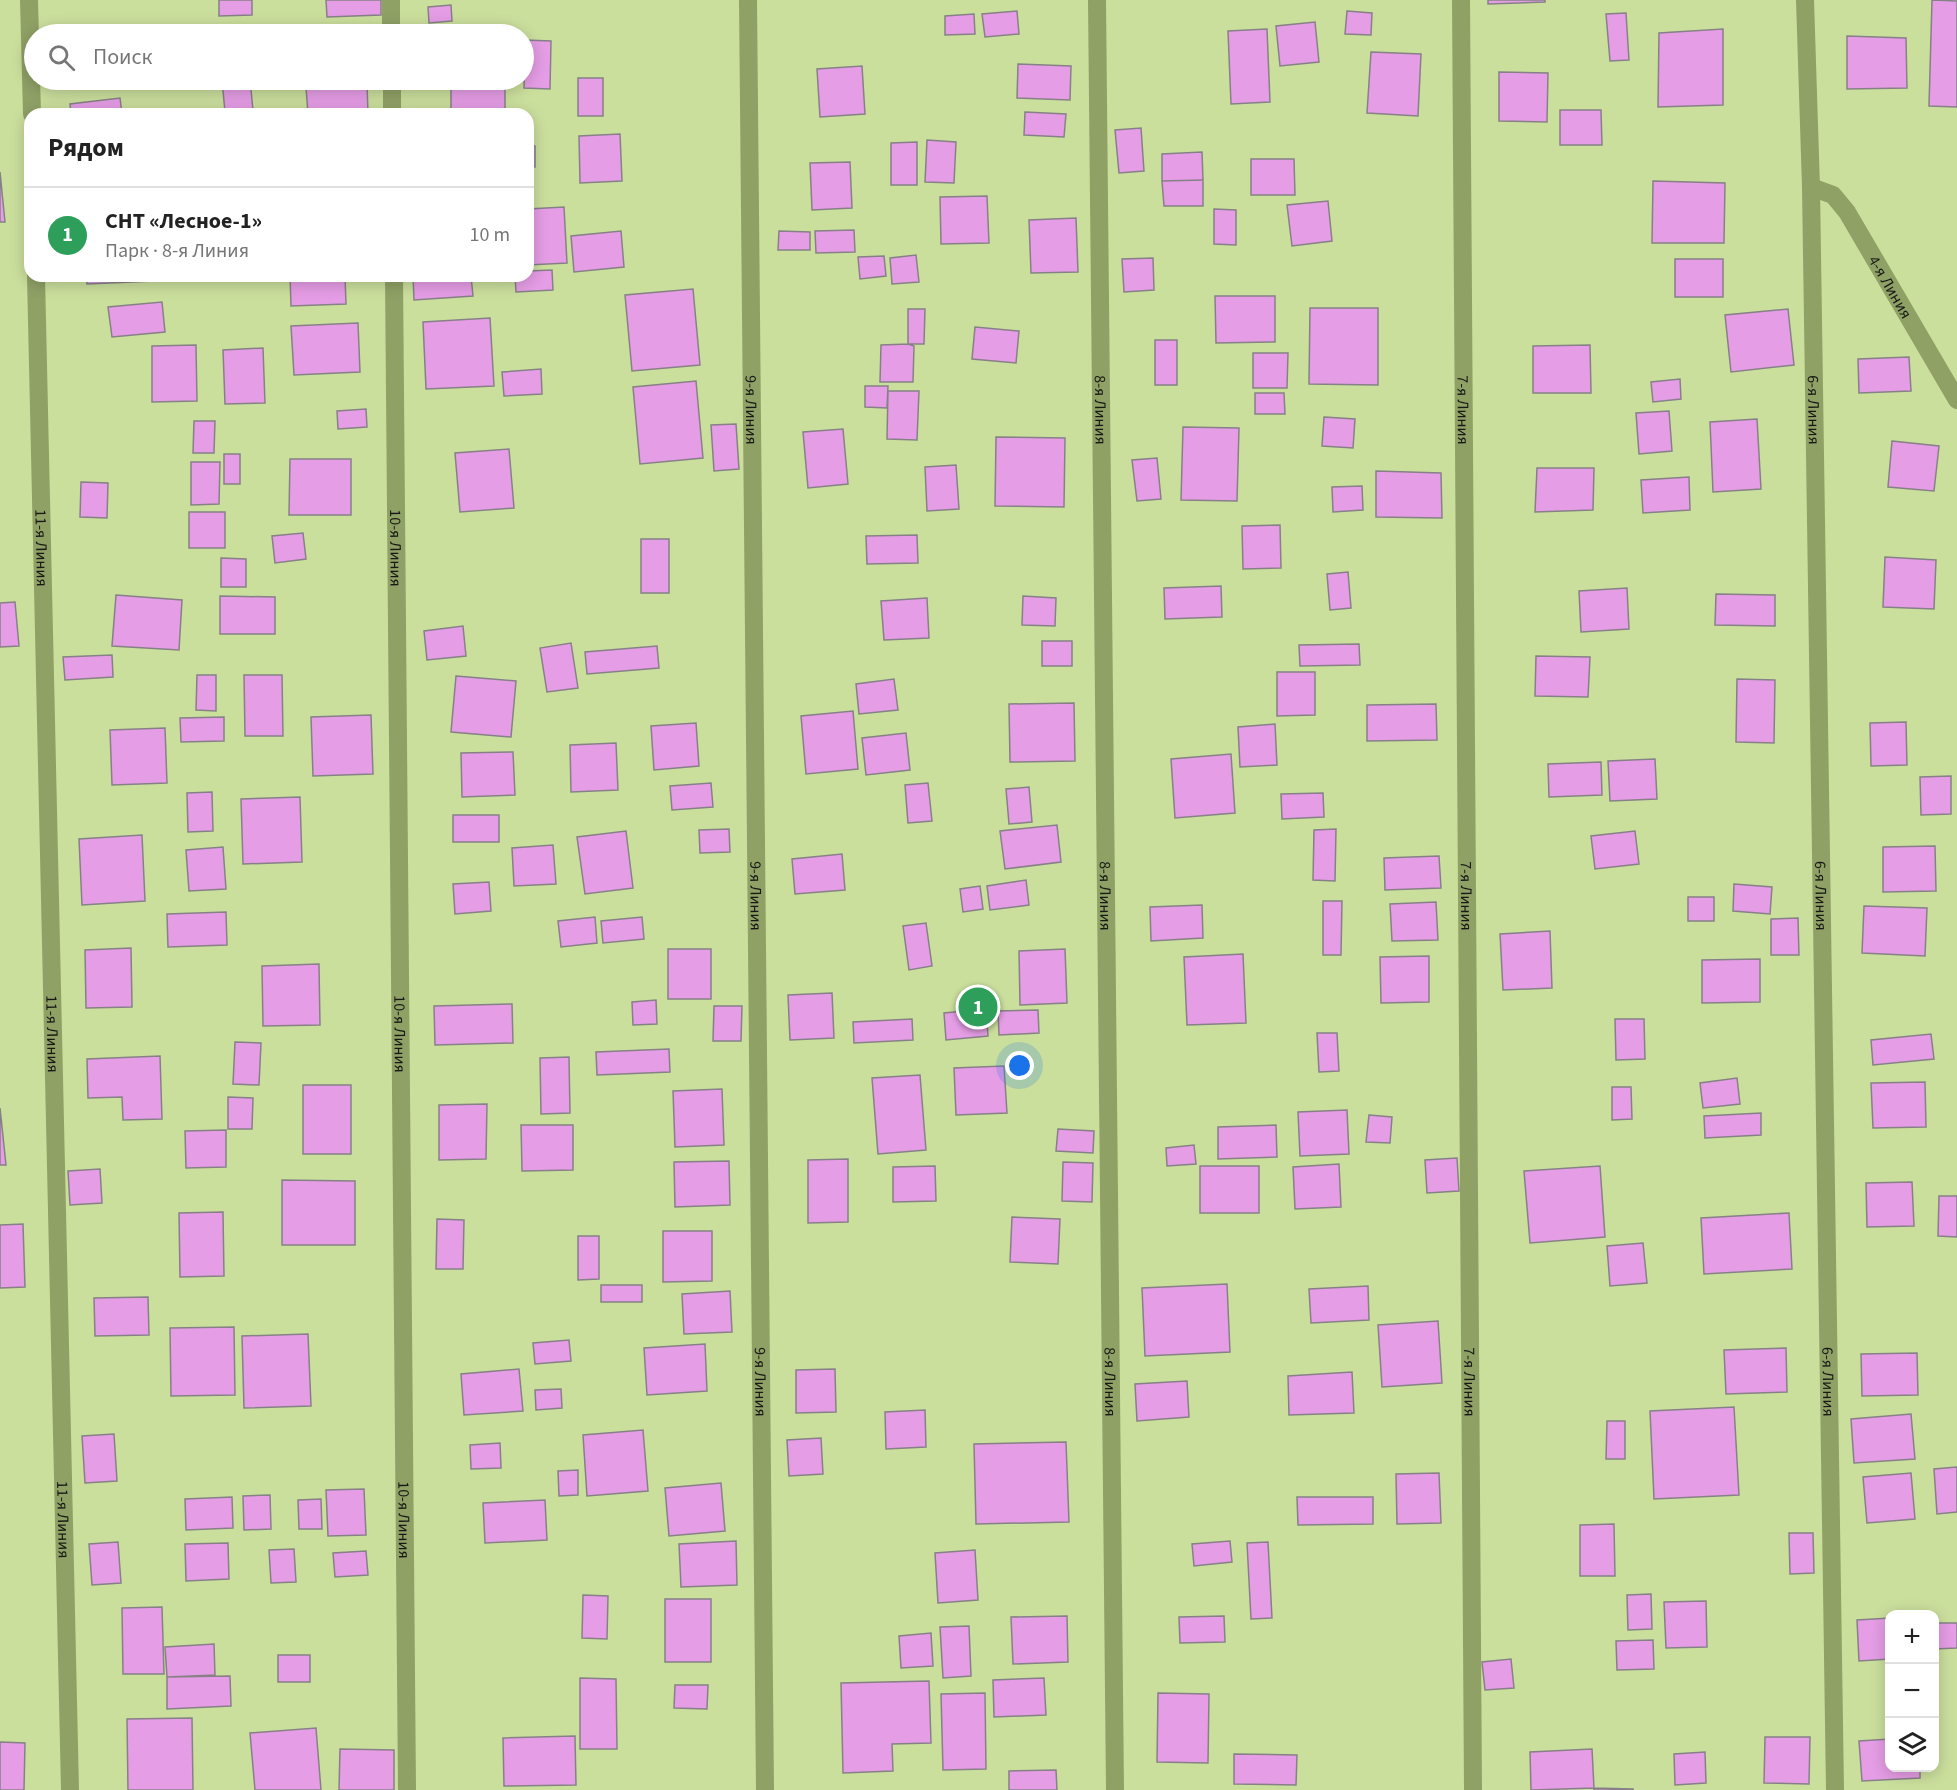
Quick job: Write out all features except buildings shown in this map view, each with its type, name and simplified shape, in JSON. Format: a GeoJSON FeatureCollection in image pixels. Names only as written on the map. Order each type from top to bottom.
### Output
{"type":"FeatureCollection","features":[{"type":"Feature","properties":{"kind":"street"},"geometry":{"type":"LineString","coordinates":[[29,0],[30,24]]}},
{"type":"Feature","properties":{"kind":"street"},"geometry":{"type":"LineString","coordinates":[[391,0],[391,24]]}},
{"type":"Feature","properties":{"kind":"street","name":"9-я Линия"},"geometry":{"type":"LineString","coordinates":[[748,0],[765,1790]]}},
{"type":"Feature","properties":{"kind":"street","name":"8-я Линия"},"geometry":{"type":"LineString","coordinates":[[1097,0],[1115,1790]]}},
{"type":"Feature","properties":{"kind":"street","name":"7-я Линия"},"geometry":{"type":"LineString","coordinates":[[1461,0],[1473,1790]]}},
{"type":"Feature","properties":{"kind":"street","name":"6-я Линия"},"geometry":{"type":"LineString","coordinates":[[1805,0],[1811,187],[1835,1790]]}},
{"type":"Feature","properties":{"kind":"street"},"geometry":{"type":"LineString","coordinates":[[31,90],[32,108]]}},
{"type":"Feature","properties":{"kind":"street"},"geometry":{"type":"LineString","coordinates":[[392,90],[392,108]]}},
{"type":"Feature","properties":{"kind":"street","name":"4-я Линия"},"geometry":{"type":"LineString","coordinates":[[1811,187],[1833,195],[1847,212],[1957,400]]}},
{"type":"Feature","properties":{"kind":"street","name":"11-я Линия"},"geometry":{"type":"LineString","coordinates":[[36,282],[70,1790]]}},
{"type":"Feature","properties":{"kind":"street","name":"10-я Линия"},"geometry":{"type":"LineString","coordinates":[[394,282],[407,1790]]}},
{"type":"Feature","properties":{"kind":"green space"},"geometry":{"type":"Polygon","coordinates":[[[0,0],[1957,0],[1957,1790],[0,1790],[0,0]]]}},
{"type":"Feature","properties":{"kind":"place","name":"СНТ «Лесное-1»"},"geometry":{"type":"Point","coordinates":[978,1007]}}]}
